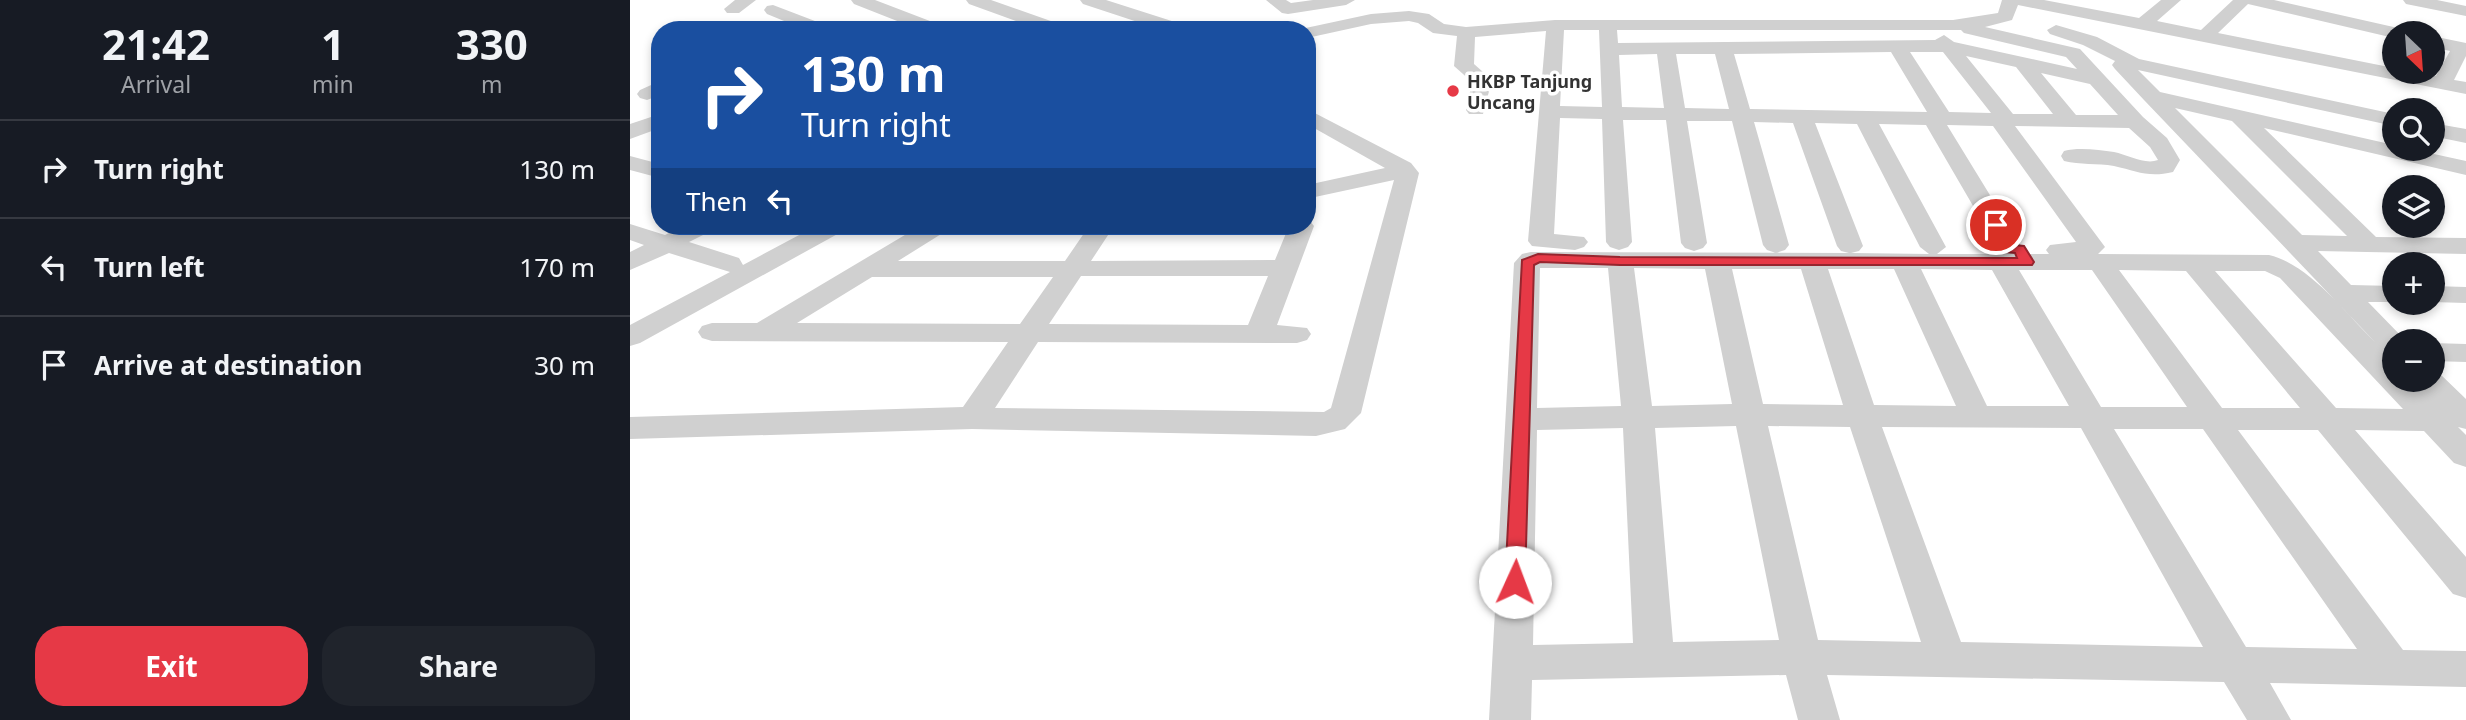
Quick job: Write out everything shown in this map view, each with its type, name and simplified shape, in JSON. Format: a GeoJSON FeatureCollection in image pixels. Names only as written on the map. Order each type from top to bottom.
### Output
{"type":"FeatureCollection","features":[{"type":"Feature","properties":{"kind":"street"},"geometry":{"type":"LineString","coordinates":[[860,0],[914,21]]}},
{"type":"Feature","properties":{"kind":"street"},"geometry":{"type":"LineString","coordinates":[[975,0],[1034,21]]}},
{"type":"Feature","properties":{"kind":"street"},"geometry":{"type":"LineString","coordinates":[[1275,0],[1288,9],[1345,0],[1371,19]]}},
{"type":"Feature","properties":{"kind":"street"},"geometry":{"type":"LineString","coordinates":[[2017,0],[2382,71]]}},
{"type":"Feature","properties":{"kind":"street"},"geometry":{"type":"LineString","coordinates":[[2085,13],[2102,0]]}},
{"type":"Feature","properties":{"kind":"street"},"geometry":{"type":"LineString","coordinates":[[2143,24],[2172,0]]}},
{"type":"Feature","properties":{"kind":"street"},"geometry":{"type":"LineString","coordinates":[[2205,36],[2243,0]]}},
{"type":"Feature","properties":{"kind":"street"},"geometry":{"type":"LineString","coordinates":[[2251,0],[2382,26]]}},
{"type":"Feature","properties":{"kind":"street"},"geometry":{"type":"LineString","coordinates":[[2325,0],[2382,23]]}},
{"type":"Feature","properties":{"kind":"street"},"geometry":{"type":"LineString","coordinates":[[2400,21],[2416,0],[2466,11]]}},
{"type":"Feature","properties":{"kind":"street"},"geometry":{"type":"LineString","coordinates":[[1094,1],[1166,21]]}},
{"type":"Feature","properties":{"kind":"street"},"geometry":{"type":"LineString","coordinates":[[1316,31],[1371,19],[1423,18],[1439,29],[1466,32],[1555,25],[1953,25],[1993,21],[2009,8],[2034,23],[2090,41],[2133,63],[2382,117]]}},
{"type":"Feature","properties":{"kind":"street"},"geometry":{"type":"LineString","coordinates":[[773,10],[800,21]]}},
{"type":"Feature","properties":{"kind":"street"},"geometry":{"type":"LineString","coordinates":[[2277,51],[2309,13]]}},
{"type":"Feature","properties":{"kind":"street"},"geometry":{"type":"LineString","coordinates":[[1555,25],[1541,241],[1619,252]]}},
{"type":"Feature","properties":{"kind":"street"},"geometry":{"type":"LineString","coordinates":[[1510,720],[1527,262],[1538,258],[1619,252],[1705,252],[1812,262],[1904,262],[2017,256],[2087,250],[2091,247],[2003,119],[1931,25]]}},
{"type":"Feature","properties":{"kind":"street"},"geometry":{"type":"LineString","coordinates":[[1953,25],[2073,53],[2167,153],[2169,160],[2165,167],[2150,169],[2114,159],[2072,156]]}},
{"type":"Feature","properties":{"kind":"street"},"geometry":{"type":"LineString","coordinates":[[1608,26],[1619,252],[1638,418],[1654,658]]}},
{"type":"Feature","properties":{"kind":"street"},"geometry":{"type":"LineString","coordinates":[[1466,32],[1464,66],[1482,80],[1476,110]]}},
{"type":"Feature","properties":{"kind":"street"},"geometry":{"type":"LineString","coordinates":[[2358,66],[2382,41]]}},
{"type":"Feature","properties":{"kind":"street"},"geometry":{"type":"LineString","coordinates":[[2445,44],[2463,48],[2445,78]]}},
{"type":"Feature","properties":{"kind":"street"},"geometry":{"type":"LineString","coordinates":[[1609,49],[1948,46],[2096,79]]}},
{"type":"Feature","properties":{"kind":"street"},"geometry":{"type":"LineString","coordinates":[[1897,47],[2017,256],[2092,418],[2235,665],[2270,720]]}},
{"type":"Feature","properties":{"kind":"street"},"geometry":{"type":"LineString","coordinates":[[1666,48],[1674,116],[1705,252],[1751,415],[1802,657],[1819,720]]}},
{"type":"Feature","properties":{"kind":"street"},"geometry":{"type":"LineString","coordinates":[[1723,48],[1776,245]]}},
{"type":"Feature","properties":{"kind":"street"},"geometry":{"type":"LineString","coordinates":[[2022,62],[2070,121]]}},
{"type":"Feature","properties":{"kind":"street"},"geometry":{"type":"LineString","coordinates":[[2133,63],[2122,65],[2382,333]]}},
{"type":"Feature","properties":{"kind":"street"},"geometry":{"type":"LineString","coordinates":[[2445,84],[2466,88]]}},
{"type":"Feature","properties":{"kind":"street"},"geometry":{"type":"LineString","coordinates":[[2150,96],[2466,168]]}},
{"type":"Feature","properties":{"kind":"street"},"geometry":{"type":"LineString","coordinates":[[1549,112],[2136,122]]}},
{"type":"Feature","properties":{"kind":"street"},"geometry":{"type":"LineString","coordinates":[[1802,117],[1850,246]]}},
{"type":"Feature","properties":{"kind":"street"},"geometry":{"type":"LineString","coordinates":[[2240,117],[2369,244]]}},
{"type":"Feature","properties":{"kind":"street"},"geometry":{"type":"LineString","coordinates":[[1865,118],[1933,247]]}},
{"type":"Feature","properties":{"kind":"street"},"geometry":{"type":"LineString","coordinates":[[1316,120],[1406,170]]}},
{"type":"Feature","properties":{"kind":"street"},"geometry":{"type":"LineString","coordinates":[[630,132],[651,124]]}},
{"type":"Feature","properties":{"kind":"street"},"geometry":{"type":"LineString","coordinates":[[2445,132],[2466,136]]}},
{"type":"Feature","properties":{"kind":"street"},"geometry":{"type":"LineString","coordinates":[[633,164],[651,158]]}},
{"type":"Feature","properties":{"kind":"street"},"geometry":{"type":"LineString","coordinates":[[633,164],[651,169]]}},
{"type":"Feature","properties":{"kind":"street"},"geometry":{"type":"LineString","coordinates":[[1316,193],[1406,170]]}},
{"type":"Feature","properties":{"kind":"street"},"geometry":{"type":"LineString","coordinates":[[630,428],[972,418],[1316,425],[1341,418],[1345,413],[1406,170]]}},
{"type":"Feature","properties":{"kind":"street"},"geometry":{"type":"LineString","coordinates":[[630,232],[730,264]]}},
{"type":"Feature","properties":{"kind":"street"},"geometry":{"type":"LineString","coordinates":[[630,262],[684,235]]}},
{"type":"Feature","properties":{"kind":"street"},"geometry":{"type":"LineString","coordinates":[[630,318],[784,235]]}},
{"type":"Feature","properties":{"kind":"street"},"geometry":{"type":"LineString","coordinates":[[630,337],[817,235]]}},
{"type":"Feature","properties":{"kind":"street"},"geometry":{"type":"LineString","coordinates":[[763,332],[922,235]]}},
{"type":"Feature","properties":{"kind":"street"},"geometry":{"type":"LineString","coordinates":[[972,418],[1095,235]]}},
{"type":"Feature","properties":{"kind":"street"},"geometry":{"type":"LineString","coordinates":[[1259,334],[1298,235]]}},
{"type":"Feature","properties":{"kind":"street"},"geometry":{"type":"LineString","coordinates":[[2294,243],[2466,246]]}},
{"type":"Feature","properties":{"kind":"street"},"geometry":{"type":"LineString","coordinates":[[1705,252],[1776,245],[1933,247],[2099,262],[2269,263],[2283,267],[2382,368]]}},
{"type":"Feature","properties":{"kind":"street"},"geometry":{"type":"LineString","coordinates":[[1812,262],[1862,416],[1948,660]]}},
{"type":"Feature","properties":{"kind":"street"},"geometry":{"type":"LineString","coordinates":[[1904,262],[1976,417]]}},
{"type":"Feature","properties":{"kind":"street"},"geometry":{"type":"LineString","coordinates":[[2099,262],[2393,668]]}},
{"type":"Feature","properties":{"kind":"street"},"geometry":{"type":"LineString","coordinates":[[2194,263],[2466,583]]}},
{"type":"Feature","properties":{"kind":"street"},"geometry":{"type":"LineString","coordinates":[[865,269],[1285,268]]}},
{"type":"Feature","properties":{"kind":"street"},"geometry":{"type":"LineString","coordinates":[[2343,293],[2382,294]]}},
{"type":"Feature","properties":{"kind":"street"},"geometry":{"type":"LineString","coordinates":[[2445,294],[2466,295]]}},
{"type":"Feature","properties":{"kind":"street"},"geometry":{"type":"LineString","coordinates":[[712,332],[1297,334]]}},
{"type":"Feature","properties":{"kind":"street"},"geometry":{"type":"LineString","coordinates":[[2445,352],[2466,353]]}},
{"type":"Feature","properties":{"kind":"street"},"geometry":{"type":"LineString","coordinates":[[2411,392],[2443,414]]}},
{"type":"Feature","properties":{"kind":"street"},"geometry":{"type":"LineString","coordinates":[[2433,392],[2466,454]]}},
{"type":"Feature","properties":{"kind":"street"},"geometry":{"type":"LineString","coordinates":[[1521,419],[1751,415],[2329,420],[2443,414]]}},
{"type":"Feature","properties":{"kind":"street"},"geometry":{"type":"LineString","coordinates":[[1511,663],[1802,657],[2466,669]]}},
{"type":"Feature","properties":{"kind":"place","name":"HKBP Tanjung Uncang"},"geometry":{"type":"Point","coordinates":[1453,91]}},
{"type":"Feature","properties":{"kind":"route"},"geometry":{"type":"LineString","coordinates":[[1515,582],[1527,262],[1538,258],[1620,261],[2027,262],[2020,249],[2010,249],[1996,225]]}}]}
